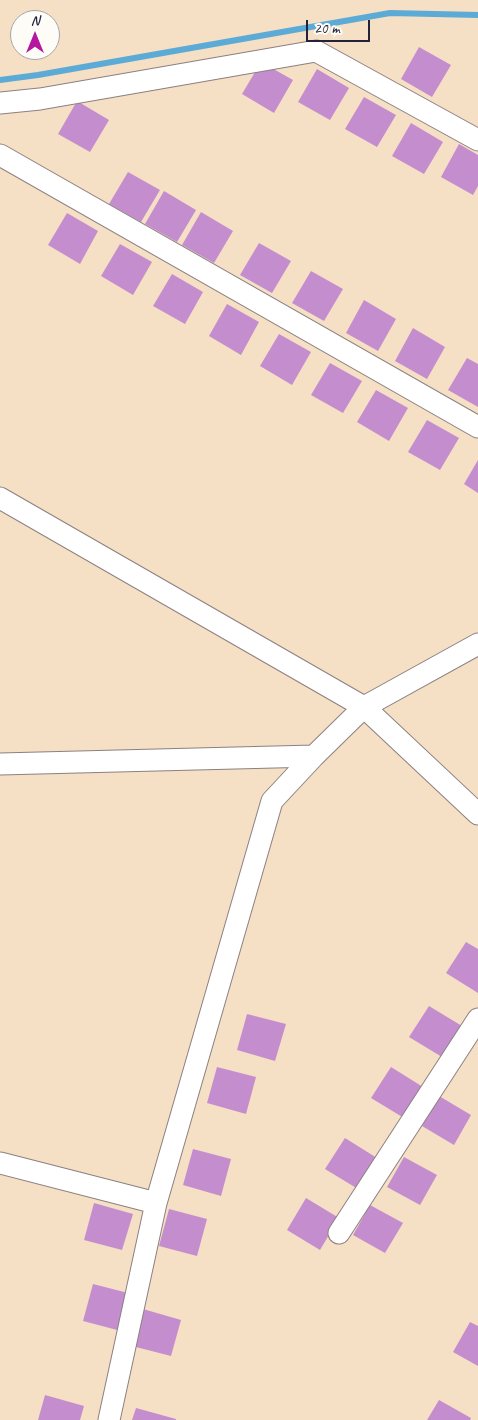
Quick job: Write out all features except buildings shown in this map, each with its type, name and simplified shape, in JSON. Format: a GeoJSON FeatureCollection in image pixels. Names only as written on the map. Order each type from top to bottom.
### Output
{"type":"FeatureCollection","features":[{"type":"Feature","properties":{"kind":"street"},"geometry":{"type":"LineString","coordinates":[[0,103],[40,99],[316,51],[478,140]]}},
{"type":"Feature","properties":{"kind":"street"},"geometry":{"type":"LineString","coordinates":[[0,155],[478,427]]}},
{"type":"Feature","properties":{"kind":"street"},"geometry":{"type":"LineString","coordinates":[[0,498],[364,707],[478,814]]}},
{"type":"Feature","properties":{"kind":"street"},"geometry":{"type":"LineString","coordinates":[[109,1420],[156,1203],[272,801],[364,707],[478,644]]}},
{"type":"Feature","properties":{"kind":"street"},"geometry":{"type":"LineString","coordinates":[[0,764],[314,756]]}},
{"type":"Feature","properties":{"kind":"street"},"geometry":{"type":"LineString","coordinates":[[339,1233],[478,1019]]}},
{"type":"Feature","properties":{"kind":"street"},"geometry":{"type":"LineString","coordinates":[[0,1163],[156,1203]]}},
{"type":"Feature","properties":{"kind":"waterway"},"geometry":{"type":"LineString","coordinates":[[0,80],[38,75],[390,13],[478,15]]}}]}
